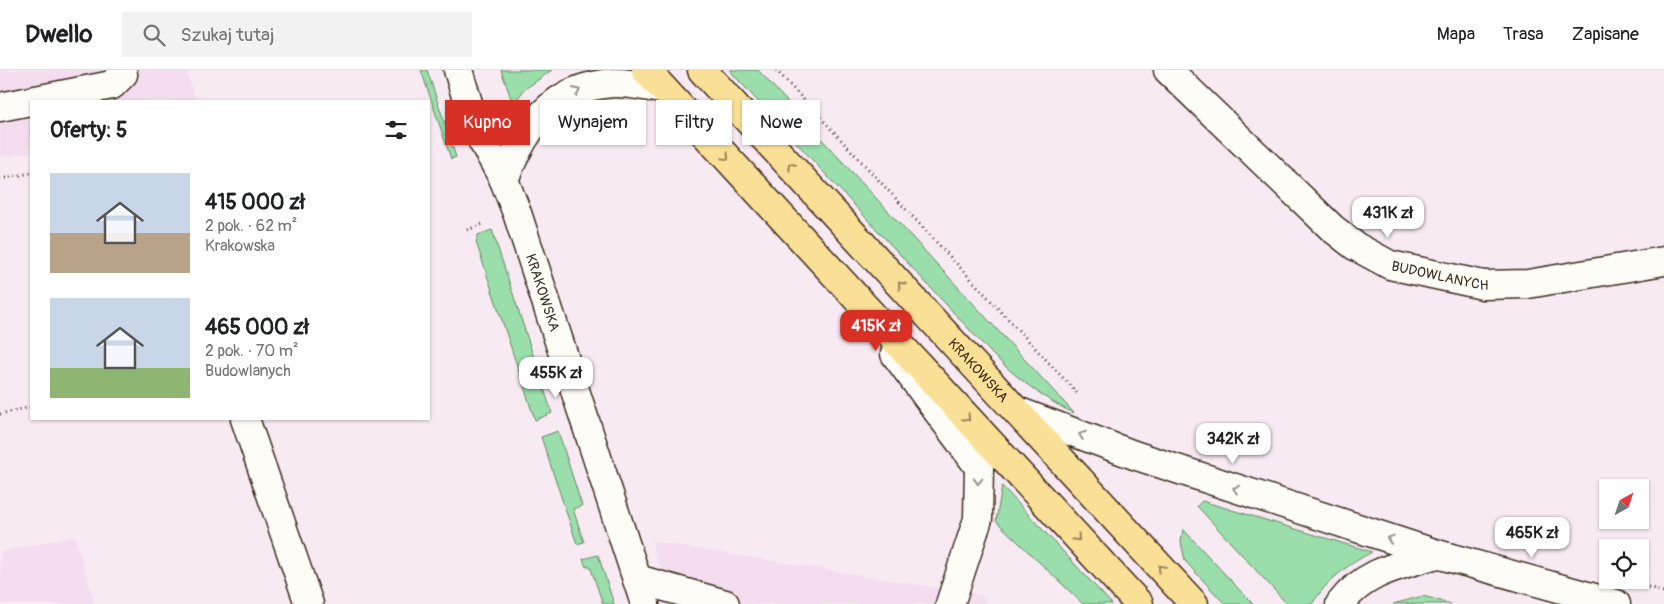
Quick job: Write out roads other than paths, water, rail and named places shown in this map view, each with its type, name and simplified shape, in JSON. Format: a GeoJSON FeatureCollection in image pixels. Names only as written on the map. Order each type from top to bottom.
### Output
{"type":"FeatureCollection","features":[{"type":"Feature","properties":{"kind":"main road","name":"KRAKOWSKA"},"geometry":{"type":"LineString","coordinates":[[702,70],[1194,604]]}},
{"type":"Feature","properties":{"kind":"main road"},"geometry":{"type":"LineString","coordinates":[[654,79],[1139,604]]}},
{"type":"Feature","properties":{"kind":"street"},"geometry":{"type":"LineString","coordinates":[[32,100],[112,85],[123,74],[122,70]]}},
{"type":"Feature","properties":{"kind":"street","name":"KRAKOWSKA"},"geometry":{"type":"LineString","coordinates":[[458,70],[476,129],[504,180],[517,213],[641,592]]}},
{"type":"Feature","properties":{"kind":"street","name":"BUDOWLANYCH"},"geometry":{"type":"LineString","coordinates":[[1168,70],[1332,228],[1356,246],[1390,265],[1436,276],[1492,285],[1528,284],[1664,260]]}},
{"type":"Feature","properties":{"kind":"street"},"geometry":{"type":"LineString","coordinates":[[504,180],[517,146],[541,114],[577,89],[654,79]]}},
{"type":"Feature","properties":{"kind":"street"},"geometry":{"type":"LineString","coordinates":[[0,106],[30,100]]}},
{"type":"Feature","properties":{"kind":"street"},"geometry":{"type":"LineString","coordinates":[[843,284],[979,467],[978,518],[950,604]]}},
{"type":"Feature","properties":{"kind":"street"},"geometry":{"type":"LineString","coordinates":[[1017,411],[1134,456],[1437,554],[1616,604]]}},
{"type":"Feature","properties":{"kind":"street"},"geometry":{"type":"LineString","coordinates":[[245,420],[309,604]]}},
{"type":"Feature","properties":{"kind":"street"},"geometry":{"type":"LineString","coordinates":[[1340,604],[1364,579],[1384,570],[1437,554]]}},
{"type":"Feature","properties":{"kind":"street"},"geometry":{"type":"LineString","coordinates":[[641,592],[725,604]]}}]}
